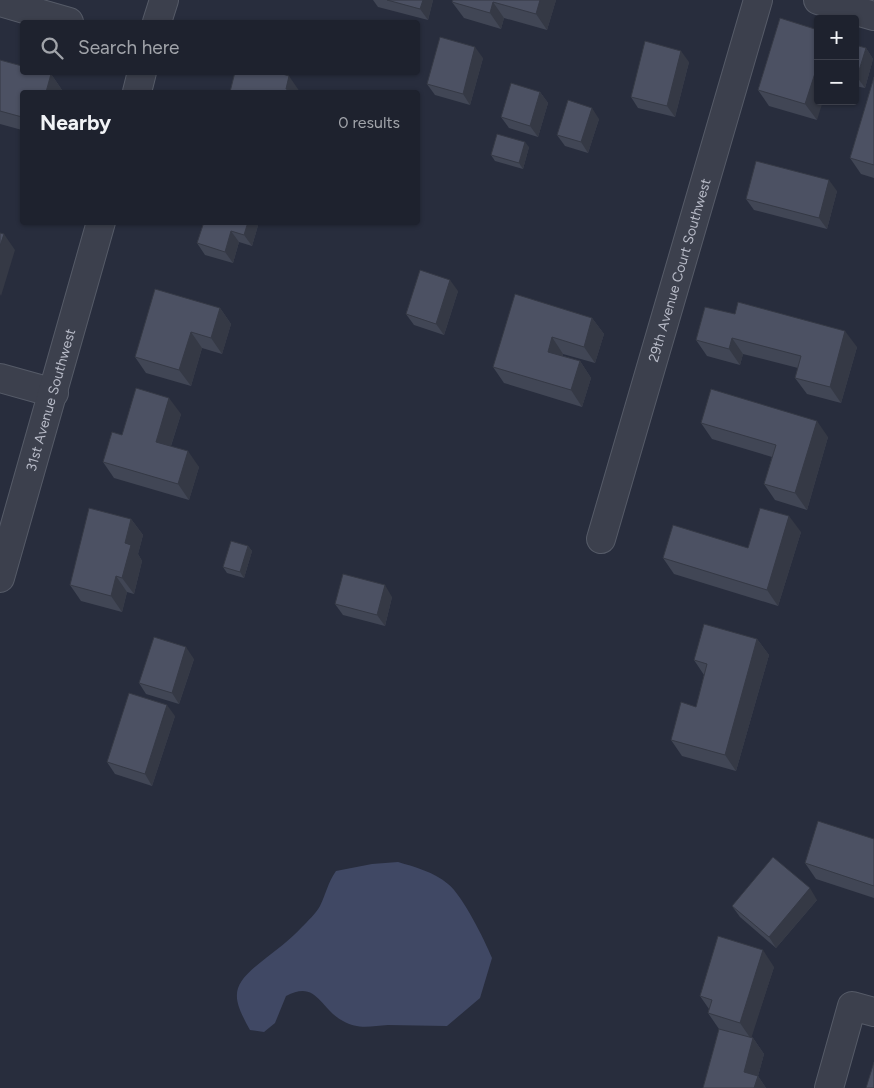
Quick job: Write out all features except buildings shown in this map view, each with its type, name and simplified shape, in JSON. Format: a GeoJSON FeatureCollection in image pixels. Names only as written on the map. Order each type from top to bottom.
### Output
{"type":"FeatureCollection","features":[{"type":"Feature","properties":{"kind":"street"},"geometry":{"type":"LineString","coordinates":[[158,20],[164,0]]}},
{"type":"Feature","properties":{"kind":"street","name":"29th Avenue Court Southwest"},"geometry":{"type":"LineString","coordinates":[[600,540],[758,0]]}},
{"type":"Feature","properties":{"kind":"street"},"geometry":{"type":"LineString","coordinates":[[818,0],[874,16]]}},
{"type":"Feature","properties":{"kind":"street"},"geometry":{"type":"LineString","coordinates":[[0,2],[62,20]]}},
{"type":"Feature","properties":{"kind":"street"},"geometry":{"type":"LineString","coordinates":[[138,90],[141,75]]}},
{"type":"Feature","properties":{"kind":"street","name":"31st Avenue Southwest"},"geometry":{"type":"LineString","coordinates":[[0,578],[100,225]]}},
{"type":"Feature","properties":{"kind":"street"},"geometry":{"type":"LineString","coordinates":[[0,378],[54,393]]}},
{"type":"Feature","properties":{"kind":"street"},"geometry":{"type":"LineString","coordinates":[[829,1088],[863,1009]]}},
{"type":"Feature","properties":{"kind":"water"},"geometry":{"type":"Polygon","coordinates":[[[398,862],[424,870],[448,884],[460,898],[479,929],[492,958],[480,998],[447,1026],[388,1025],[365,1027],[354,1026],[335,1016],[312,993],[305,991],[296,992],[286,996],[275,1023],[264,1032],[250,1030],[237,1000],[239,985],[251,970],[293,936],[314,914],[320,906],[336,871],[372,864],[398,862]]]}}]}
